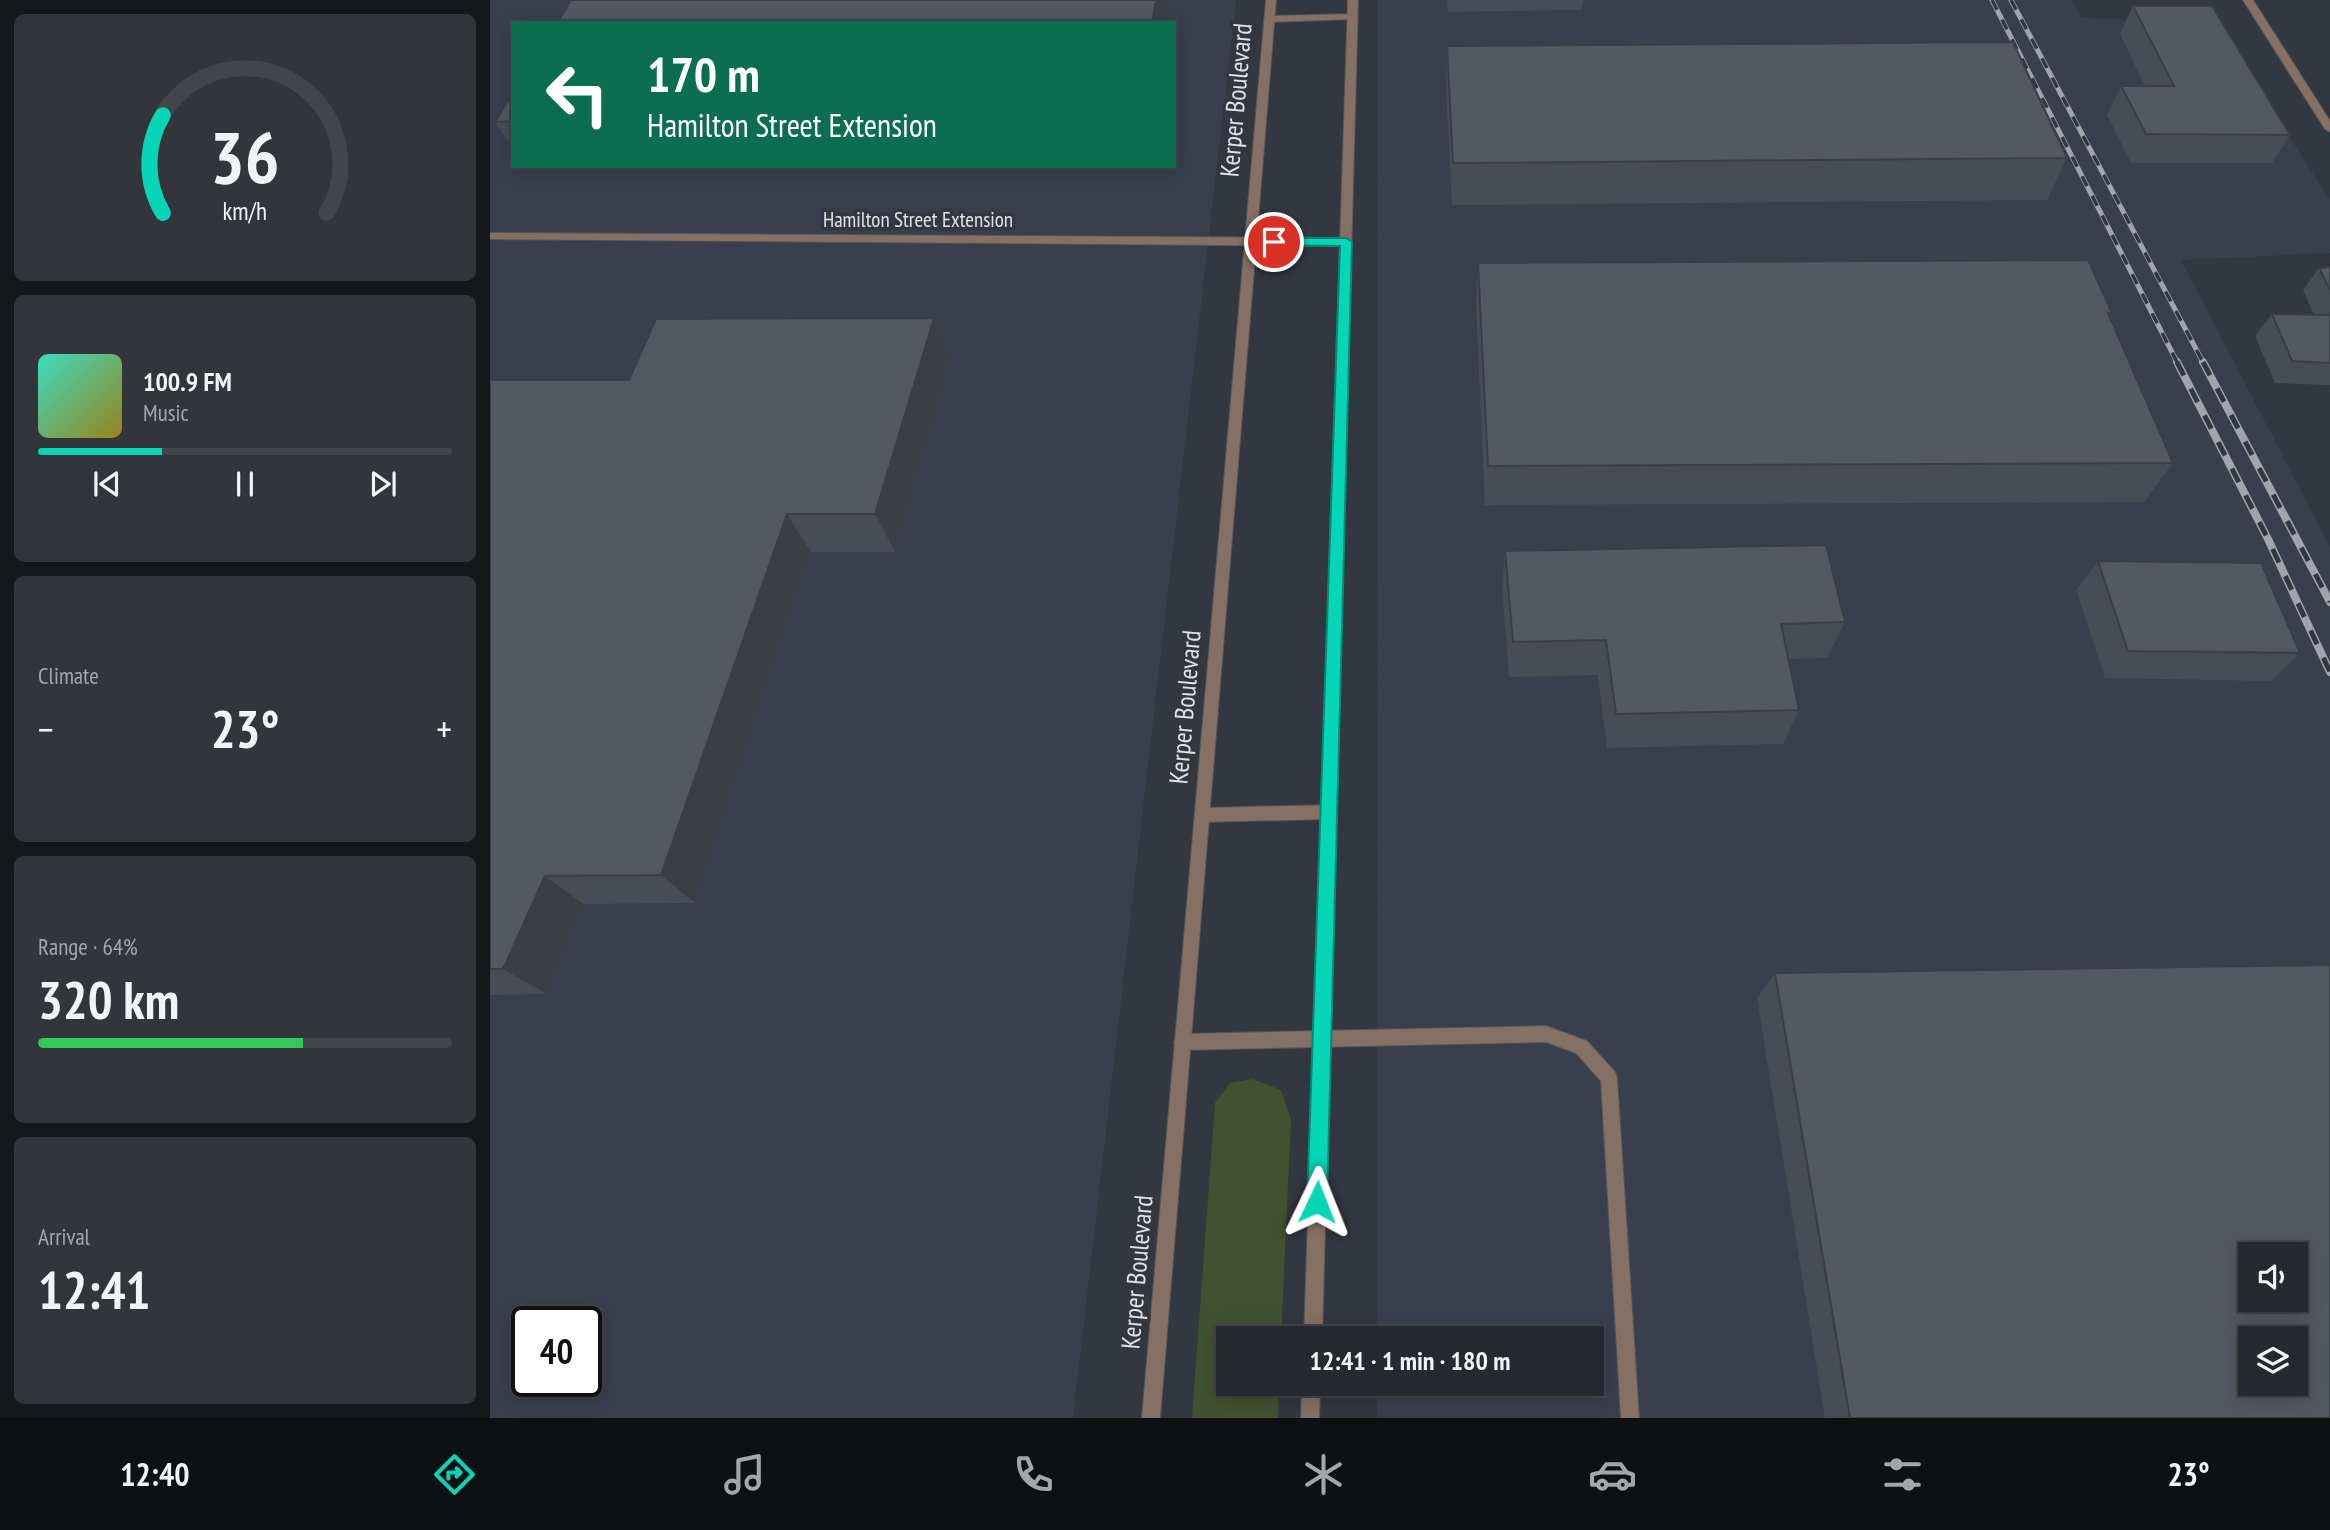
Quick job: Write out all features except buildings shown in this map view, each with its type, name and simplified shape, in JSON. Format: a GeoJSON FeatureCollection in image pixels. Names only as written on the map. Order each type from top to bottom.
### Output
{"type":"FeatureCollection","features":[{"type":"Feature","properties":{"kind":"street","name":"Kerper Boulevard"},"geometry":{"type":"LineString","coordinates":[[1151,1418],[1271,0]]}},
{"type":"Feature","properties":{"kind":"street"},"geometry":{"type":"LineString","coordinates":[[1313,1326],[1353,0]]}},
{"type":"Feature","properties":{"kind":"street"},"geometry":{"type":"LineString","coordinates":[[2248,0],[2330,129]]}},
{"type":"Feature","properties":{"kind":"street"},"geometry":{"type":"LineString","coordinates":[[1269,19],[1353,17]]}},
{"type":"Feature","properties":{"kind":"street","name":"Hamilton Street Extension"},"geometry":{"type":"LineString","coordinates":[[490,236],[1346,242]]}},
{"type":"Feature","properties":{"kind":"street"},"geometry":{"type":"LineString","coordinates":[[1202,815],[1329,812]]}},
{"type":"Feature","properties":{"kind":"street"},"geometry":{"type":"LineString","coordinates":[[1182,1042],[1546,1034],[1581,1046],[1609,1078],[1630,1418]]}},
{"type":"Feature","properties":{"kind":"street"},"geometry":{"type":"LineString","coordinates":[[1310,1418],[1311,1396]]}},
{"type":"Feature","properties":{"kind":"shaded area"},"geometry":{"type":"Polygon","coordinates":[[[490,0],[1236,0],[1073,1418],[490,1418],[490,0]]]}},
{"type":"Feature","properties":{"kind":"shaded area"},"geometry":{"type":"Polygon","coordinates":[[[1378,0],[2071,0],[2082,17],[2218,26],[2330,200],[2330,253],[2181,260],[2330,547],[2330,1418],[1377,1418],[1377,1396],[1604,1396],[1604,1326],[1377,1326],[1378,0]]]}},
{"type":"Feature","properties":{"kind":"green space"},"geometry":{"type":"Polygon","coordinates":[[[1252,1079],[1281,1090],[1291,1119],[1282,1326],[1216,1326],[1216,1396],[1279,1396],[1278,1418],[1192,1418],[1215,1103],[1230,1083],[1252,1079]]]}},
{"type":"Feature","properties":{"kind":"railway"},"geometry":{"type":"LineString","coordinates":[[1992,0],[2178,364]]}},
{"type":"Feature","properties":{"kind":"railway"},"geometry":{"type":"LineString","coordinates":[[2011,0],[2204,364]]}},
{"type":"Feature","properties":{"kind":"railway"},"geometry":{"type":"LineString","coordinates":[[2177,362],[2268,539],[2330,672]]}},
{"type":"Feature","properties":{"kind":"railway"},"geometry":{"type":"LineString","coordinates":[[2203,362],[2330,602]]}},
{"type":"Feature","properties":{"kind":"route"},"geometry":{"type":"LineString","coordinates":[[1274,242],[1346,242],[1317,1202]]}}]}
